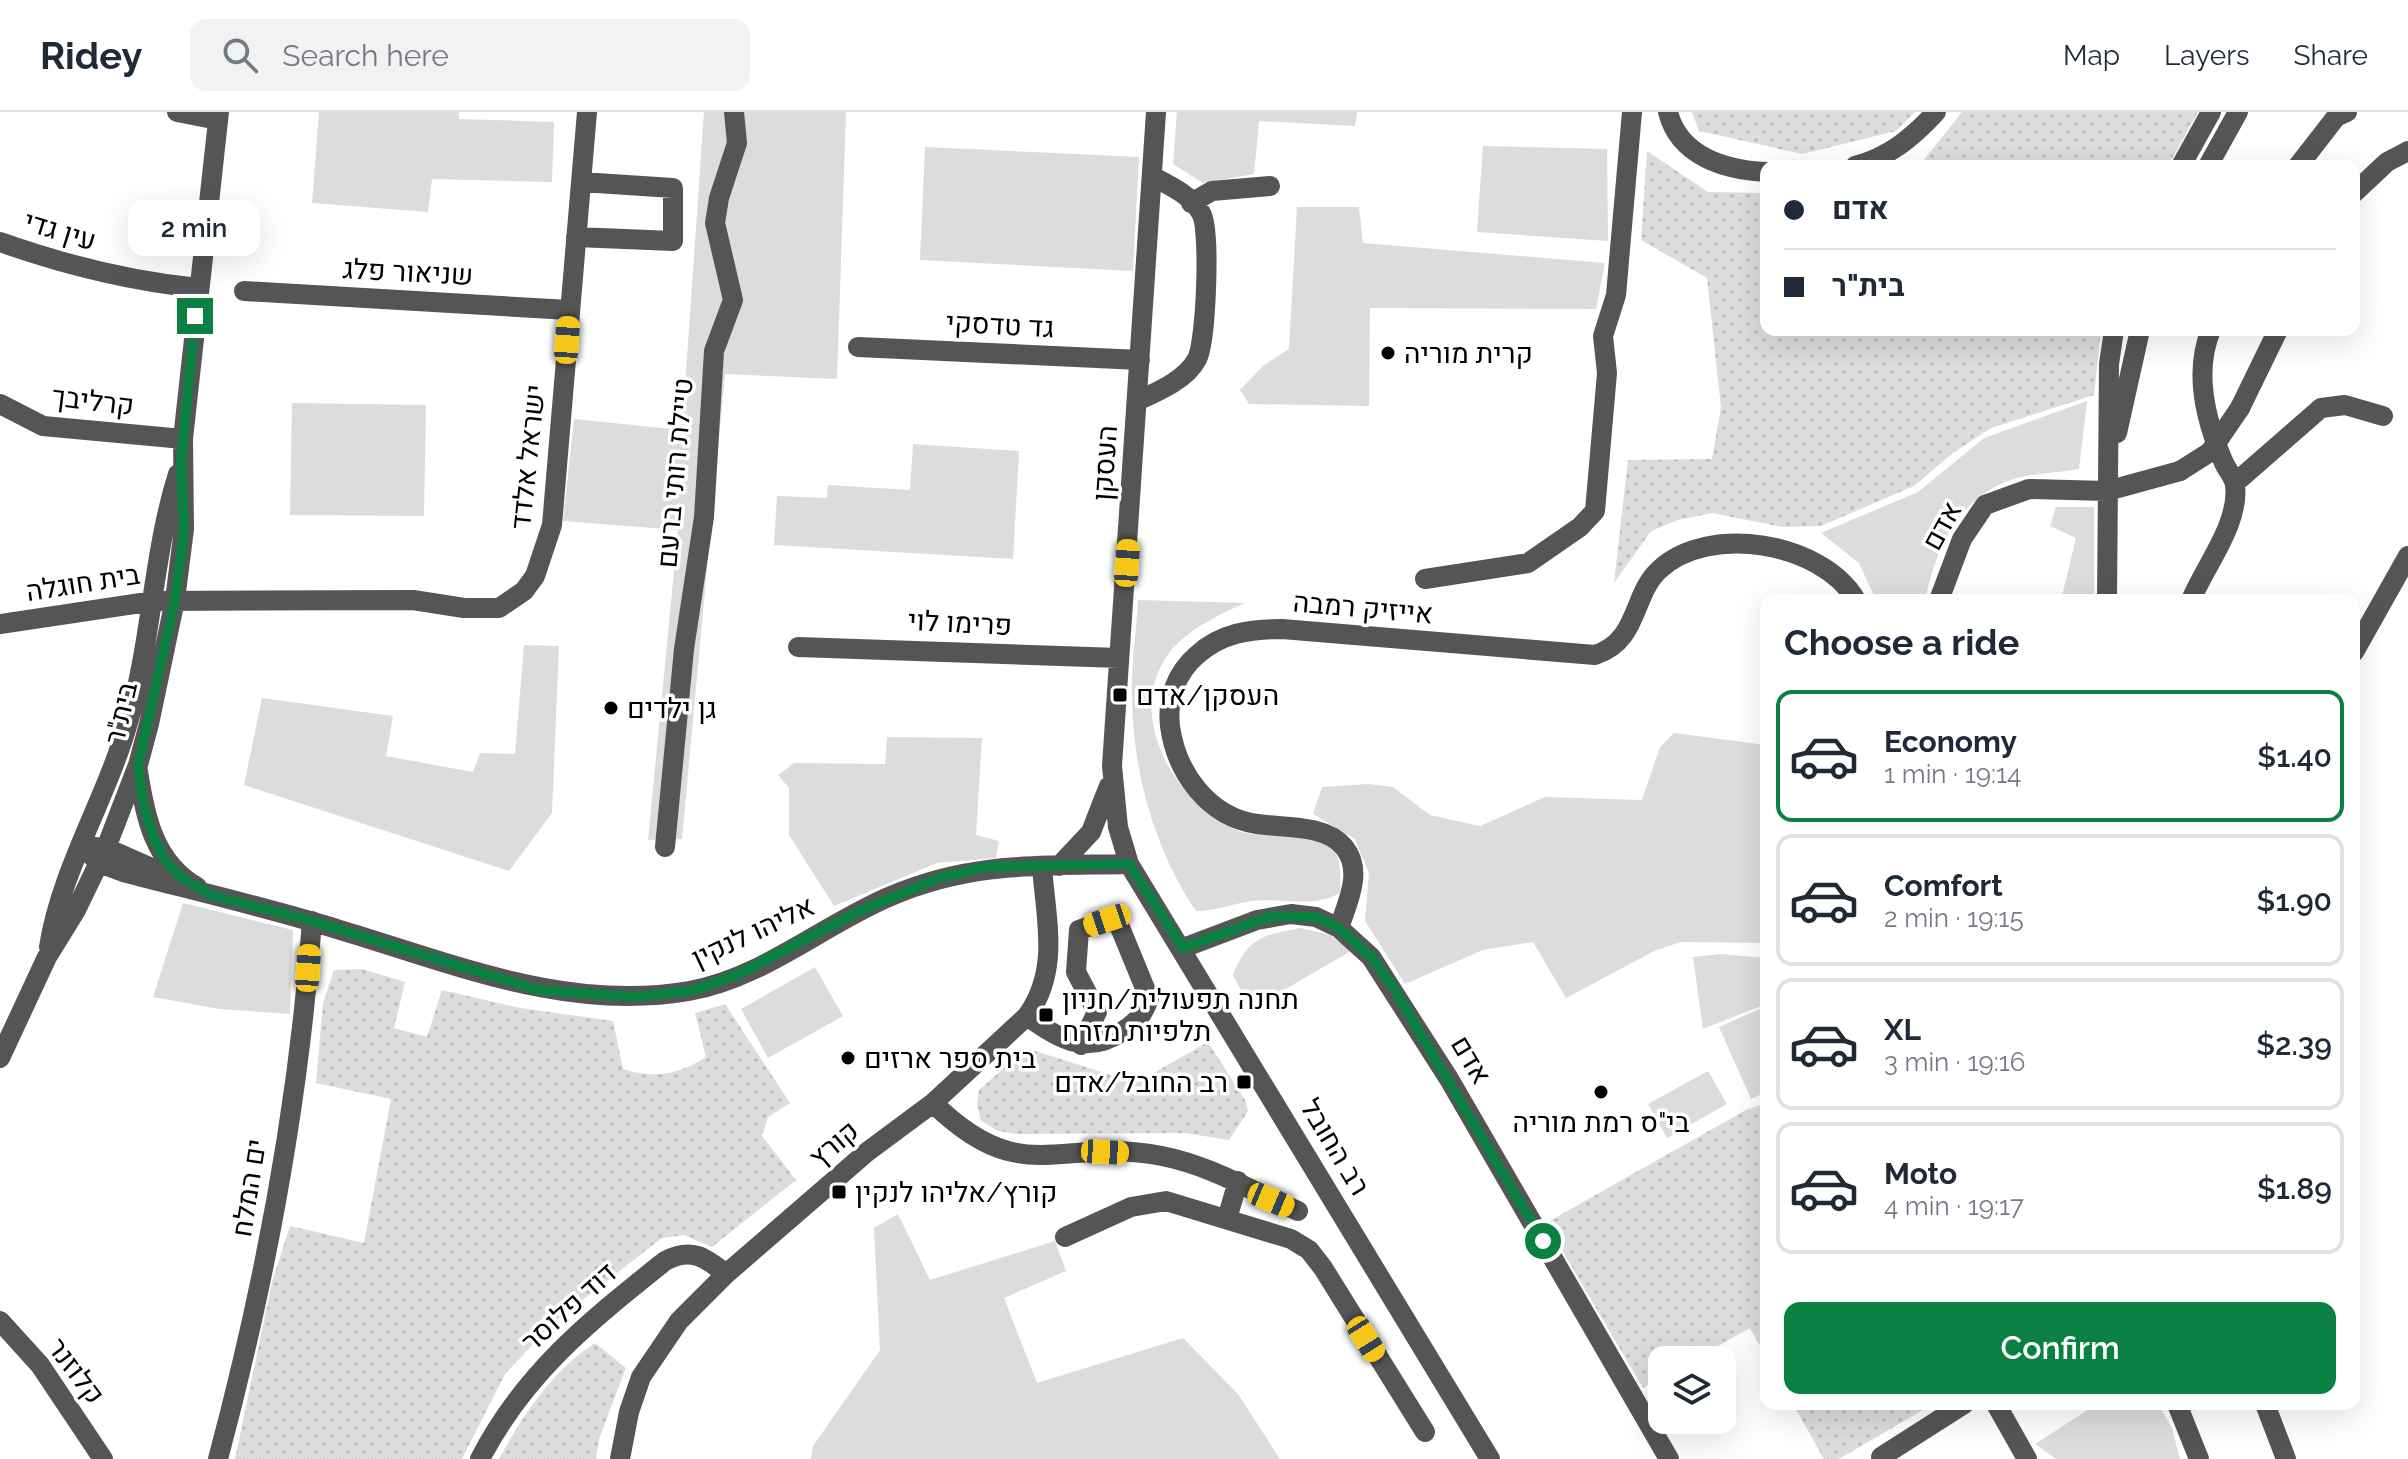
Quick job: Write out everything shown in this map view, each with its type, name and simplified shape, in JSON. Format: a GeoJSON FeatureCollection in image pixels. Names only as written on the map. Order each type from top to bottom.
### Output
{"type":"FeatureCollection","features":[{"type":"Feature","properties":{"kind":"street"},"geometry":{"type":"LineString","coordinates":[[177,112],[218,116]]}},
{"type":"Feature","properties":{"kind":"street","name":"ישראל אלדד"},"geometry":{"type":"LineString","coordinates":[[164,600],[398,600],[499,608],[524,591],[535,576],[552,525],[587,112]]}},
{"type":"Feature","properties":{"kind":"street","name":"טיילת רותי ברעם"},"geometry":{"type":"LineString","coordinates":[[665,847],[684,649],[704,517],[714,351],[733,300],[715,223],[737,143],[734,112]]}},
{"type":"Feature","properties":{"kind":"street","name":"העסקן"},"geometry":{"type":"LineString","coordinates":[[1129,864],[1116,816],[1112,766],[1156,112]]}},
{"type":"Feature","properties":{"kind":"street"},"geometry":{"type":"LineString","coordinates":[[1425,579],[1528,563],[1580,527],[1595,511],[1607,373],[1603,336],[1616,295],[1632,112]]}},
{"type":"Feature","properties":{"kind":"street"},"geometry":{"type":"LineString","coordinates":[[1668,112],[1685,142],[1705,160],[1739,170],[1760,172]]}},
{"type":"Feature","properties":{"kind":"street"},"geometry":{"type":"LineString","coordinates":[[1877,160],[1913,138],[1936,112]]}},
{"type":"Feature","properties":{"kind":"street"},"geometry":{"type":"LineString","coordinates":[[2184,160],[2211,112]]}},
{"type":"Feature","properties":{"kind":"street"},"geometry":{"type":"LineString","coordinates":[[2211,160],[2238,112]]}},
{"type":"Feature","properties":{"kind":"street"},"geometry":{"type":"LineString","coordinates":[[2303,160],[2336,117],[2347,112]]}},
{"type":"Feature","properties":{"kind":"street","name":"בית\"ר"},"geometry":{"type":"LineString","coordinates":[[47,957],[55,913],[117,762],[184,529],[181,463],[218,116]]}},
{"type":"Feature","properties":{"kind":"street"},"geometry":{"type":"LineString","coordinates":[[2360,187],[2387,162],[2408,151]]}},
{"type":"Feature","properties":{"kind":"street"},"geometry":{"type":"LineString","coordinates":[[1137,401],[1170,385],[1197,360],[1202,338],[1206,231],[1202,213],[1179,191],[1152,176]]}},
{"type":"Feature","properties":{"kind":"street"},"geometry":{"type":"LineString","coordinates":[[576,237],[673,241],[673,188],[581,182]]}},
{"type":"Feature","properties":{"kind":"street"},"geometry":{"type":"LineString","coordinates":[[1191,203],[1212,191],[1270,186]]}},
{"type":"Feature","properties":{"kind":"street","name":"עין גדי"},"geometry":{"type":"LineString","coordinates":[[0,242],[47,259],[138,282],[198,288]]}},
{"type":"Feature","properties":{"kind":"street","name":"שניאור פלג"},"geometry":{"type":"LineString","coordinates":[[244,291],[569,310]]}},
{"type":"Feature","properties":{"kind":"street"},"geometry":{"type":"LineString","coordinates":[[2107,594],[2109,364],[2113,336]]}},
{"type":"Feature","properties":{"kind":"street"},"geometry":{"type":"LineString","coordinates":[[2107,484],[2139,336]]}},
{"type":"Feature","properties":{"kind":"street"},"geometry":{"type":"LineString","coordinates":[[2194,594],[2234,508],[2235,483],[2205,413],[2202,381],[2210,336]]}},
{"type":"Feature","properties":{"kind":"street","name":"אדם"},"geometry":{"type":"LineString","coordinates":[[1941,594],[1962,539],[1985,505],[2029,489],[2107,484],[2180,471],[2210,452],[2240,408],[2275,336]]}},
{"type":"Feature","properties":{"kind":"street","name":"גד טדסקי"},"geometry":{"type":"LineString","coordinates":[[858,347],[1140,360]]}},
{"type":"Feature","properties":{"kind":"street","name":"קרליבך"},"geometry":{"type":"LineString","coordinates":[[0,404],[43,426],[183,439]]}},
{"type":"Feature","properties":{"kind":"street"},"geometry":{"type":"LineString","coordinates":[[2235,483],[2321,408],[2345,405],[2383,416]]}},
{"type":"Feature","properties":{"kind":"street","name":"אייזיק רמבה"},"geometry":{"type":"LineString","coordinates":[[1339,928],[1354,879],[1345,848],[1333,837],[1315,831],[1236,818],[1216,808],[1187,778],[1172,741],[1169,714],[1172,695],[1188,662],[1218,640],[1257,629],[1282,629],[1595,655],[1610,650],[1620,639],[1655,573],[1689,550],[1713,544],[1783,550],[1823,569],[1850,594]]}},
{"type":"Feature","properties":{"kind":"street"},"geometry":{"type":"LineString","coordinates":[[2360,641],[2408,556]]}},
{"type":"Feature","properties":{"kind":"street","name":"בית\"ר"},"geometry":{"type":"LineString","coordinates":[[0,1058],[47,957],[76,910],[102,856],[138,765],[164,600]]}},
{"type":"Feature","properties":{"kind":"street","name":"בית חוגלה"},"geometry":{"type":"LineString","coordinates":[[0,624],[164,600]]}},
{"type":"Feature","properties":{"kind":"street","name":"פרימו לוי"},"geometry":{"type":"LineString","coordinates":[[798,647],[1119,658]]}},
{"type":"Feature","properties":{"kind":"street"},"geometry":{"type":"LineString","coordinates":[[138,765],[143,803],[164,859],[179,876],[211,895]]}},
{"type":"Feature","properties":{"kind":"street"},"geometry":{"type":"LineString","coordinates":[[1051,866],[1079,848],[1101,814],[1112,766]]}},
{"type":"Feature","properties":{"kind":"street","name":"אליהו לנקין"},"geometry":{"type":"LineString","coordinates":[[82,846],[211,895],[312,921],[538,990],[651,996],[694,990],[741,973],[855,913],[939,878],[986,867],[1129,864]]}},
{"type":"Feature","properties":{"kind":"street","name":"רב החובל"},"geometry":{"type":"LineString","coordinates":[[1129,864],[1183,948],[1490,1459]]}},
{"type":"Feature","properties":{"kind":"street","name":"קורץ"},"geometry":{"type":"LineString","coordinates":[[620,1459],[629,1412],[641,1377],[679,1321],[726,1274],[867,1152],[933,1103],[1027,1016],[1046,983],[1050,957],[1051,866]]}},
{"type":"Feature","properties":{"kind":"street","name":"אדם"},"geometry":{"type":"LineString","coordinates":[[1183,948],[1272,916],[1316,917],[1339,928],[1371,957],[1391,984],[1669,1459]]}},
{"type":"Feature","properties":{"kind":"street"},"geometry":{"type":"LineString","coordinates":[[1027,1016],[1056,1037],[1081,1045],[1099,1045],[1143,1016],[1149,998],[1119,925],[1107,920],[1079,930],[1076,972],[1097,1012],[1081,1045]]}},
{"type":"Feature","properties":{"kind":"street","name":"ים המלח"},"geometry":{"type":"LineString","coordinates":[[218,1459],[263,1274],[299,1060],[312,921]]}},
{"type":"Feature","properties":{"kind":"street"},"geometry":{"type":"LineString","coordinates":[[933,1103],[960,1129],[999,1151],[1034,1157],[1105,1152],[1158,1155],[1198,1164],[1298,1211]]}},
{"type":"Feature","properties":{"kind":"street"},"geometry":{"type":"LineString","coordinates":[[1227,1219],[1238,1181]]}},
{"type":"Feature","properties":{"kind":"street"},"geometry":{"type":"LineString","coordinates":[[1065,1237],[1131,1207],[1166,1201],[1291,1239],[1309,1250],[1425,1432]]}},
{"type":"Feature","properties":{"kind":"street","name":"דוד פלוסר"},"geometry":{"type":"LineString","coordinates":[[480,1459],[502,1419],[553,1354],[665,1261],[683,1253],[697,1254],[726,1274]]}},
{"type":"Feature","properties":{"kind":"street","name":"קלוזנר"},"geometry":{"type":"LineString","coordinates":[[0,1321],[40,1365],[103,1459]]}},
{"type":"Feature","properties":{"kind":"street"},"geometry":{"type":"LineString","coordinates":[[1881,1457],[1955,1410]]}},
{"type":"Feature","properties":{"kind":"street"},"geometry":{"type":"LineString","coordinates":[[1999,1410],[2027,1459]]}},
{"type":"Feature","properties":{"kind":"street"},"geometry":{"type":"LineString","coordinates":[[2179,1410],[2199,1459]]}},
{"type":"Feature","properties":{"kind":"street"},"geometry":{"type":"LineString","coordinates":[[2267,1410],[2286,1459]]}},
{"type":"Feature","properties":{"kind":"shaded area"},"geometry":{"type":"Polygon","coordinates":[[[319,112],[459,112],[459,119],[554,122],[552,182],[432,179],[428,212],[312,203],[319,112]]]}},
{"type":"Feature","properties":{"kind":"shaded area"},"geometry":{"type":"Polygon","coordinates":[[[704,112],[846,112],[837,379],[725,374],[682,839],[648,840],[678,530],[563,521],[574,419],[682,430],[704,112]]]}},
{"type":"Feature","properties":{"kind":"shaded area"},"geometry":{"type":"Polygon","coordinates":[[[1177,112],[1357,112],[1355,126],[1259,121],[1254,174],[1203,183],[1173,164],[1177,112]]]}},
{"type":"Feature","properties":{"kind":"shaded area"},"geometry":{"type":"Polygon","coordinates":[[[1692,112],[1915,112],[1896,131],[1802,154],[1699,131],[1692,112]]]}},
{"type":"Feature","properties":{"kind":"shaded area"},"geometry":{"type":"Polygon","coordinates":[[[1962,112],[2198,112],[2171,160],[1924,160],[1962,112]]]}},
{"type":"Feature","properties":{"kind":"shaded area"},"geometry":{"type":"Polygon","coordinates":[[[1483,146],[1607,149],[1608,241],[1477,232],[1483,146]]]}},
{"type":"Feature","properties":{"kind":"shaded area"},"geometry":{"type":"Polygon","coordinates":[[[925,147],[1139,157],[1133,271],[920,260],[925,147]]]}},
{"type":"Feature","properties":{"kind":"shaded area"},"geometry":{"type":"Polygon","coordinates":[[[1647,151],[1708,192],[1760,193],[1760,336],[2100,336],[2094,395],[1991,428],[1953,453],[1914,486],[1821,526],[1783,527],[1712,513],[1678,520],[1651,531],[1614,583],[1628,460],[1712,459],[1721,407],[1707,278],[1641,240],[1647,151]]]}},
{"type":"Feature","properties":{"kind":"shaded area"},"geometry":{"type":"Polygon","coordinates":[[[1297,207],[1359,207],[1363,243],[1605,263],[1596,309],[1370,308],[1369,406],[1249,404],[1240,390],[1264,365],[1289,349],[1297,207]]]}},
{"type":"Feature","properties":{"kind":"shaded area"},"geometry":{"type":"Polygon","coordinates":[[[2087,401],[2079,469],[2036,474],[1993,488],[1963,512],[1952,528],[1936,562],[1927,594],[1873,594],[1859,563],[1821,533],[1918,492],[1984,438],[2087,401]]]}},
{"type":"Feature","properties":{"kind":"shaded area"},"geometry":{"type":"Polygon","coordinates":[[[292,403],[426,405],[424,516],[290,515],[292,403]]]}},
{"type":"Feature","properties":{"kind":"shaded area"},"geometry":{"type":"Polygon","coordinates":[[[913,444],[1019,451],[1013,559],[774,545],[777,496],[827,498],[828,485],[910,490],[913,444]]]}},
{"type":"Feature","properties":{"kind":"shaded area"},"geometry":{"type":"Polygon","coordinates":[[[2056,507],[2094,507],[2094,594],[2062,594],[2076,538],[2050,526],[2056,507]]]}},
{"type":"Feature","properties":{"kind":"shaded area"},"geometry":{"type":"Polygon","coordinates":[[[1138,600],[1245,603],[1194,630],[1169,653],[1156,677],[1152,703],[1154,729],[1176,779],[1214,817],[1247,833],[1310,837],[1331,847],[1339,863],[1340,893],[1308,902],[1264,900],[1196,911],[1158,837],[1142,782],[1133,727],[1132,687],[1138,600]]]}},
{"type":"Feature","properties":{"kind":"shaded area"},"geometry":{"type":"Polygon","coordinates":[[[524,645],[559,646],[552,813],[509,871],[244,785],[262,698],[393,716],[386,756],[473,772],[480,753],[515,754],[524,645]]]}},
{"type":"Feature","properties":{"kind":"shaded area"},"geometry":{"type":"Polygon","coordinates":[[[1674,733],[1760,744],[1760,943],[1681,942],[1654,951],[1566,998],[1533,942],[1483,950],[1405,984],[1365,921],[1369,873],[1355,839],[1313,814],[1322,787],[1368,784],[1393,787],[1430,815],[1480,826],[1545,797],[1642,800],[1660,747],[1674,733]]]}},
{"type":"Feature","properties":{"kind":"shaded area"},"geometry":{"type":"Polygon","coordinates":[[[887,737],[982,738],[976,835],[999,841],[996,858],[937,863],[834,906],[789,835],[789,788],[778,775],[794,763],[885,764],[887,737]]]}},
{"type":"Feature","properties":{"kind":"shaded area"},"geometry":{"type":"Polygon","coordinates":[[[183,903],[293,930],[290,1014],[219,1009],[153,997],[183,903]]]}},
{"type":"Feature","properties":{"kind":"shaded area"},"geometry":{"type":"Polygon","coordinates":[[[1301,928],[1330,935],[1351,951],[1251,1009],[1233,975],[1239,962],[1258,940],[1301,928]]]}},
{"type":"Feature","properties":{"kind":"shaded area"},"geometry":{"type":"Polygon","coordinates":[[[1721,954],[1760,957],[1760,1006],[1703,1029],[1693,957],[1721,954]]]}},
{"type":"Feature","properties":{"kind":"shaded area"},"geometry":{"type":"Polygon","coordinates":[[[815,967],[843,1016],[768,1058],[741,1009],[815,967]]]}},
{"type":"Feature","properties":{"kind":"shaded area"},"geometry":{"type":"Polygon","coordinates":[[[362,969],[405,982],[394,1028],[427,1037],[442,990],[520,1008],[613,1021],[623,1069],[644,1074],[676,1071],[706,1057],[695,1013],[725,1004],[790,1103],[768,1117],[762,1136],[796,1180],[712,1247],[684,1235],[662,1238],[553,1323],[505,1374],[462,1459],[235,1459],[272,1282],[290,1226],[364,1243],[391,1099],[316,1083],[323,1003],[334,970],[362,969]]]}},
{"type":"Feature","properties":{"kind":"shaded area"},"geometry":{"type":"Polygon","coordinates":[[[1760,1009],[1760,1095],[1751,1099],[1719,1027],[1760,1009]]]}},
{"type":"Feature","properties":{"kind":"shaded area"},"geometry":{"type":"Polygon","coordinates":[[[1208,1042],[1245,1100],[1248,1111],[1229,1140],[1185,1133],[1017,1134],[998,1131],[981,1121],[977,1105],[979,1090],[1026,1048],[1136,1083],[1208,1042]]]}},
{"type":"Feature","properties":{"kind":"shaded area"},"geometry":{"type":"Polygon","coordinates":[[[1708,1071],[1727,1104],[1667,1138],[1648,1104],[1708,1071]]]}},
{"type":"Feature","properties":{"kind":"shaded area"},"geometry":{"type":"Polygon","coordinates":[[[1760,1105],[1760,1346],[1750,1328],[1718,1346],[1648,1346],[1648,1385],[1643,1388],[1546,1223],[1746,1110],[1760,1105]]]}},
{"type":"Feature","properties":{"kind":"shaded area"},"geometry":{"type":"Polygon","coordinates":[[[898,1214],[930,1280],[1055,1241],[1066,1271],[1004,1298],[1037,1383],[1183,1338],[1238,1394],[1280,1459],[811,1459],[813,1446],[880,1350],[874,1228],[898,1214]]]}},
{"type":"Feature","properties":{"kind":"shaded area"},"geometry":{"type":"Polygon","coordinates":[[[595,1343],[626,1368],[599,1439],[596,1459],[499,1459],[518,1426],[552,1380],[595,1343]]]}},
{"type":"Feature","properties":{"kind":"shaded area"},"geometry":{"type":"Polygon","coordinates":[[[1796,1410],[1923,1410],[1839,1459],[1824,1459],[1796,1410]]]}},
{"type":"Feature","properties":{"kind":"shaded area"},"geometry":{"type":"Polygon","coordinates":[[[2088,1410],[2162,1410],[2172,1428],[2180,1459],[2056,1459],[2035,1444],[2088,1410]]]}},
{"type":"Feature","properties":{"kind":"place","name":"קרית מוריה"},"geometry":{"type":"Point","coordinates":[1388,353]}},
{"type":"Feature","properties":{"kind":"place","name":"העסקן/אדם"},"geometry":{"type":"Point","coordinates":[1120,695]}},
{"type":"Feature","properties":{"kind":"place","name":"גן ילדים"},"geometry":{"type":"Point","coordinates":[611,708]}},
{"type":"Feature","properties":{"kind":"place","name":"תחנה תפעולית/חניון תלפיות מזרח"},"geometry":{"type":"Point","coordinates":[1046,1015]}},
{"type":"Feature","properties":{"kind":"place","name":"בית ספר ארזים"},"geometry":{"type":"Point","coordinates":[848,1058]}},
{"type":"Feature","properties":{"kind":"place","name":"רב החובל/אדם"},"geometry":{"type":"Point","coordinates":[1244,1082]}},
{"type":"Feature","properties":{"kind":"place","name":"בי\"ס רמת מוריה"},"geometry":{"type":"Point","coordinates":[1601,1092]}},
{"type":"Feature","properties":{"kind":"place","name":"קורץ/אליהו לנקין"},"geometry":{"type":"Point","coordinates":[839,1192]}},
{"type":"Feature","properties":{"kind":"route"},"geometry":{"type":"LineString","coordinates":[[195,316],[181,463],[184,529],[175,600],[138,765],[143,803],[153,836],[164,859],[179,876],[211,895],[312,921],[538,990],[636,997],[694,990],[741,973],[813,938],[855,913],[939,878],[986,867],[1129,864],[1183,948],[1257,920],[1291,914],[1316,917],[1339,928],[1358,944],[1391,984],[1543,1241]]}}]}
